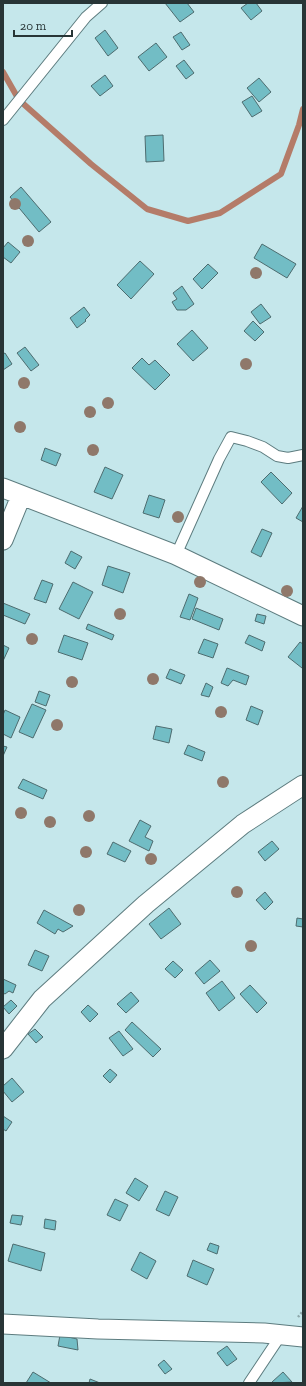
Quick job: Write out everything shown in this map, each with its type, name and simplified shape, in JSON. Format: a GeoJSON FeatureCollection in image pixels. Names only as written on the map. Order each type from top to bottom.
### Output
{"type":"FeatureCollection","features":[{"type":"Feature","properties":{"kind":"street"},"geometry":{"type":"LineString","coordinates":[[3,488],[176,555],[303,616]]}},
{"type":"Feature","properties":{"kind":"street"},"geometry":{"type":"LineString","coordinates":[[3,540],[21,496]]}},
{"type":"Feature","properties":{"kind":"street"},"geometry":{"type":"LineString","coordinates":[[3,1049],[42,999],[146,904],[243,824],[303,786]]}},
{"type":"Feature","properties":{"kind":"street"},"geometry":{"type":"LineString","coordinates":[[3,1324],[98,1329],[264,1333],[303,1337]]}},
{"type":"Feature","properties":{"kind":"lane"},"geometry":{"type":"LineString","coordinates":[[3,120],[86,17],[102,3]]}},
{"type":"Feature","properties":{"kind":"lane"},"geometry":{"type":"LineString","coordinates":[[176,555],[219,459],[231,437],[263,447],[277,456],[288,458],[303,455]]}},
{"type":"Feature","properties":{"kind":"lane"},"geometry":{"type":"LineString","coordinates":[[249,1383],[281,1335]]}},
{"type":"Feature","properties":{"kind":"building"},"geometry":{"type":"Polygon","coordinates":[[[165,3],[187,3],[194,12],[180,22],[165,3]]]}},
{"type":"Feature","properties":{"kind":"building"},"geometry":{"type":"Polygon","coordinates":[[[248,3],[256,3],[262,11],[251,20],[241,8],[248,3]]]}},
{"type":"Feature","properties":{"kind":"building"},"geometry":{"type":"Polygon","coordinates":[[[105,30],[118,48],[108,56],[95,38],[105,30]]]}},
{"type":"Feature","properties":{"kind":"building"},"geometry":{"type":"Polygon","coordinates":[[[181,32],[190,45],[182,50],[173,37],[181,32]]]}},
{"type":"Feature","properties":{"kind":"building"},"geometry":{"type":"Polygon","coordinates":[[[156,43],[167,57],[149,71],[138,57],[156,43]]]}},
{"type":"Feature","properties":{"kind":"building"},"geometry":{"type":"Polygon","coordinates":[[[184,60],[194,73],[186,79],[176,66],[184,60]]]}},
{"type":"Feature","properties":{"kind":"building"},"geometry":{"type":"Polygon","coordinates":[[[105,75],[113,86],[100,96],[91,86],[105,75]]]}},
{"type":"Feature","properties":{"kind":"building"},"geometry":{"type":"Polygon","coordinates":[[[259,78],[271,92],[259,102],[247,88],[259,78]]]}},
{"type":"Feature","properties":{"kind":"building"},"geometry":{"type":"Polygon","coordinates":[[[252,96],[262,111],[252,117],[242,102],[252,96]]]}},
{"type":"Feature","properties":{"kind":"building"},"geometry":{"type":"Polygon","coordinates":[[[163,135],[164,161],[146,162],[145,136],[163,135]]]}},
{"type":"Feature","properties":{"kind":"building"},"geometry":{"type":"Polygon","coordinates":[[[21,187],[51,222],[39,232],[10,197],[21,187]]]}},
{"type":"Feature","properties":{"kind":"building"},"geometry":{"type":"Polygon","coordinates":[[[8,242],[20,252],[11,263],[3,257],[3,248],[8,242]]]}},
{"type":"Feature","properties":{"kind":"building"},"geometry":{"type":"Polygon","coordinates":[[[262,244],[296,264],[287,278],[254,258],[262,244]]]}},
{"type":"Feature","properties":{"kind":"building"},"geometry":{"type":"Polygon","coordinates":[[[140,261],[154,274],[131,299],[117,285],[140,261]]]}},
{"type":"Feature","properties":{"kind":"building"},"geometry":{"type":"Polygon","coordinates":[[[208,264],[218,273],[202,289],[193,279],[208,264]]]}},
{"type":"Feature","properties":{"kind":"building"},"geometry":{"type":"Polygon","coordinates":[[[182,286],[194,304],[186,310],[177,310],[172,302],[177,299],[173,293],[182,286]]]}},
{"type":"Feature","properties":{"kind":"building"},"geometry":{"type":"Polygon","coordinates":[[[261,304],[271,317],[260,324],[251,312],[261,304]]]}},
{"type":"Feature","properties":{"kind":"building"},"geometry":{"type":"Polygon","coordinates":[[[84,307],[90,315],[85,320],[86,321],[77,328],[70,318],[84,307]]]}},
{"type":"Feature","properties":{"kind":"building"},"geometry":{"type":"Polygon","coordinates":[[[253,321],[264,332],[255,341],[244,331],[253,321]]]}},
{"type":"Feature","properties":{"kind":"building"},"geometry":{"type":"Polygon","coordinates":[[[192,330],[208,348],[193,361],[177,344],[192,330]]]}},
{"type":"Feature","properties":{"kind":"building"},"geometry":{"type":"Polygon","coordinates":[[[25,347],[39,365],[31,371],[17,353],[25,347]]]}},
{"type":"Feature","properties":{"kind":"building"},"geometry":{"type":"Polygon","coordinates":[[[5,353],[12,364],[3,370],[3,354],[5,353]]]}},
{"type":"Feature","properties":{"kind":"building"},"geometry":{"type":"Polygon","coordinates":[[[142,358],[149,365],[155,360],[170,375],[155,390],[132,368],[142,358]]]}},
{"type":"Feature","properties":{"kind":"building"},"geometry":{"type":"Polygon","coordinates":[[[45,448],[61,454],[56,466],[41,460],[45,448]]]}},
{"type":"Feature","properties":{"kind":"building"},"geometry":{"type":"Polygon","coordinates":[[[105,467],[123,475],[112,499],[94,492],[105,467]]]}},
{"type":"Feature","properties":{"kind":"building"},"geometry":{"type":"Polygon","coordinates":[[[271,472],[292,493],[282,504],[261,482],[271,472]]]}},
{"type":"Feature","properties":{"kind":"building"},"geometry":{"type":"Polygon","coordinates":[[[149,495],[165,500],[159,518],[143,513],[149,495]]]}},
{"type":"Feature","properties":{"kind":"building"},"geometry":{"type":"Polygon","coordinates":[[[303,506],[303,522],[296,518],[303,506]]]}},
{"type":"Feature","properties":{"kind":"building"},"geometry":{"type":"Polygon","coordinates":[[[262,529],[272,533],[261,557],[251,552],[262,529]]]}},
{"type":"Feature","properties":{"kind":"building"},"geometry":{"type":"Polygon","coordinates":[[[71,551],[82,557],[75,569],[65,563],[71,551]]]}},
{"type":"Feature","properties":{"kind":"building"},"geometry":{"type":"Polygon","coordinates":[[[108,566],[130,573],[123,593],[102,585],[108,566]]]}},
{"type":"Feature","properties":{"kind":"building"},"geometry":{"type":"Polygon","coordinates":[[[42,580],[53,584],[46,603],[34,599],[42,580]]]}},
{"type":"Feature","properties":{"kind":"building"},"geometry":{"type":"Polygon","coordinates":[[[73,582],[93,592],[79,619],[59,609],[73,582]]]}},
{"type":"Feature","properties":{"kind":"building"},"geometry":{"type":"Polygon","coordinates":[[[189,594],[198,598],[190,620],[180,617],[189,594]]]}},
{"type":"Feature","properties":{"kind":"building"},"geometry":{"type":"Polygon","coordinates":[[[3,603],[30,614],[25,624],[3,615],[3,603]]]}},
{"type":"Feature","properties":{"kind":"building"},"geometry":{"type":"Polygon","coordinates":[[[196,608],[223,619],[219,630],[192,619],[196,608]]]}},
{"type":"Feature","properties":{"kind":"building"},"geometry":{"type":"Polygon","coordinates":[[[257,614],[266,616],[264,624],[255,621],[257,614]]]}},
{"type":"Feature","properties":{"kind":"building"},"geometry":{"type":"Polygon","coordinates":[[[88,624],[114,635],[112,640],[86,629],[88,624]]]}},
{"type":"Feature","properties":{"kind":"building"},"geometry":{"type":"Polygon","coordinates":[[[64,635],[88,643],[82,660],[58,652],[64,635]]]}},
{"type":"Feature","properties":{"kind":"building"},"geometry":{"type":"Polygon","coordinates":[[[249,635],[265,642],[262,651],[245,643],[249,635]]]}},
{"type":"Feature","properties":{"kind":"building"},"geometry":{"type":"Polygon","coordinates":[[[204,639],[218,644],[213,658],[198,653],[204,639]]]}},
{"type":"Feature","properties":{"kind":"building"},"geometry":{"type":"Polygon","coordinates":[[[300,642],[303,644],[302,668],[288,657],[300,642]]]}},
{"type":"Feature","properties":{"kind":"building"},"geometry":{"type":"Polygon","coordinates":[[[3,645],[9,648],[3,661],[3,645]]]}},
{"type":"Feature","properties":{"kind":"building"},"geometry":{"type":"Polygon","coordinates":[[[227,668],[249,676],[246,685],[233,680],[228,686],[221,683],[227,668]]]}},
{"type":"Feature","properties":{"kind":"building"},"geometry":{"type":"Polygon","coordinates":[[[170,669],[185,675],[181,684],[166,678],[170,669]]]}},
{"type":"Feature","properties":{"kind":"building"},"geometry":{"type":"Polygon","coordinates":[[[206,683],[213,687],[209,697],[201,695],[206,683]]]}},
{"type":"Feature","properties":{"kind":"building"},"geometry":{"type":"Polygon","coordinates":[[[39,691],[50,695],[46,706],[35,702],[39,691]]]}},
{"type":"Feature","properties":{"kind":"building"},"geometry":{"type":"Polygon","coordinates":[[[32,704],[46,710],[33,738],[19,732],[32,704]]]}},
{"type":"Feature","properties":{"kind":"building"},"geometry":{"type":"Polygon","coordinates":[[[251,706],[263,711],[258,725],[246,720],[251,706]]]}},
{"type":"Feature","properties":{"kind":"building"},"geometry":{"type":"Polygon","coordinates":[[[5,710],[20,717],[11,738],[3,734],[3,715],[5,710]]]}},
{"type":"Feature","properties":{"kind":"building"},"geometry":{"type":"Polygon","coordinates":[[[156,726],[172,729],[169,743],[153,739],[156,726]]]}},
{"type":"Feature","properties":{"kind":"building"},"geometry":{"type":"Polygon","coordinates":[[[188,745],[205,752],[202,761],[184,754],[188,745]]]}},
{"type":"Feature","properties":{"kind":"building"},"geometry":{"type":"Polygon","coordinates":[[[3,746],[7,747],[3,756],[3,746]]]}},
{"type":"Feature","properties":{"kind":"building"},"geometry":{"type":"Polygon","coordinates":[[[23,779],[47,790],[43,799],[18,788],[23,779]]]}},
{"type":"Feature","properties":{"kind":"building"},"geometry":{"type":"Polygon","coordinates":[[[140,820],[151,826],[145,837],[153,841],[149,851],[129,841],[140,820]]]}},
{"type":"Feature","properties":{"kind":"building"},"geometry":{"type":"Polygon","coordinates":[[[272,841],[279,849],[265,861],[258,852],[272,841]]]}},
{"type":"Feature","properties":{"kind":"building"},"geometry":{"type":"Polygon","coordinates":[[[113,842],[131,851],[125,862],[107,854],[113,842]]]}},
{"type":"Feature","properties":{"kind":"building"},"geometry":{"type":"Polygon","coordinates":[[[265,892],[273,902],[265,910],[256,900],[265,892]]]}},
{"type":"Feature","properties":{"kind":"building"},"geometry":{"type":"Polygon","coordinates":[[[169,908],[181,924],[161,939],[149,924],[169,908]]]}},
{"type":"Feature","properties":{"kind":"building"},"geometry":{"type":"Polygon","coordinates":[[[44,910],[73,926],[63,932],[58,929],[55,934],[37,923],[44,910]]]}},
{"type":"Feature","properties":{"kind":"building"},"geometry":{"type":"Polygon","coordinates":[[[297,918],[303,919],[303,927],[296,926],[297,918]]]}},
{"type":"Feature","properties":{"kind":"building"},"geometry":{"type":"Polygon","coordinates":[[[35,950],[49,956],[42,971],[28,965],[35,950]]]}},
{"type":"Feature","properties":{"kind":"building"},"geometry":{"type":"Polygon","coordinates":[[[210,960],[220,971],[204,984],[195,973],[210,960]]]}},
{"type":"Feature","properties":{"kind":"building"},"geometry":{"type":"Polygon","coordinates":[[[173,961],[183,970],[175,978],[165,969],[173,961]]]}},
{"type":"Feature","properties":{"kind":"building"},"geometry":{"type":"Polygon","coordinates":[[[3,979],[16,985],[13,993],[9,991],[5,994],[3,993],[3,979]]]}},
{"type":"Feature","properties":{"kind":"building"},"geometry":{"type":"Polygon","coordinates":[[[222,981],[235,998],[219,1011],[206,993],[222,981]]]}},
{"type":"Feature","properties":{"kind":"building"},"geometry":{"type":"Polygon","coordinates":[[[250,985],[267,1003],[257,1013],[240,994],[250,985]]]}},
{"type":"Feature","properties":{"kind":"building"},"geometry":{"type":"Polygon","coordinates":[[[131,992],[139,1001],[126,1013],[117,1004],[131,992]]]}},
{"type":"Feature","properties":{"kind":"building"},"geometry":{"type":"Polygon","coordinates":[[[11,1000],[17,1006],[9,1014],[3,1007],[11,1000]]]}},
{"type":"Feature","properties":{"kind":"building"},"geometry":{"type":"Polygon","coordinates":[[[88,1005],[98,1014],[90,1022],[81,1012],[88,1005]]]}},
{"type":"Feature","properties":{"kind":"building"},"geometry":{"type":"Polygon","coordinates":[[[132,1022],[161,1049],[153,1057],[125,1030],[132,1022]]]}},
{"type":"Feature","properties":{"kind":"building"},"geometry":{"type":"Polygon","coordinates":[[[35,1029],[43,1037],[36,1043],[28,1034],[35,1029]]]}},
{"type":"Feature","properties":{"kind":"building"},"geometry":{"type":"Polygon","coordinates":[[[119,1031],[133,1049],[123,1056],[109,1038],[119,1031]]]}},
{"type":"Feature","properties":{"kind":"building"},"geometry":{"type":"Polygon","coordinates":[[[110,1069],[117,1075],[110,1083],[103,1076],[110,1069]]]}},
{"type":"Feature","properties":{"kind":"building"},"geometry":{"type":"Polygon","coordinates":[[[12,1078],[24,1092],[12,1102],[3,1091],[3,1086],[12,1078]]]}},
{"type":"Feature","properties":{"kind":"building"},"geometry":{"type":"Polygon","coordinates":[[[3,1116],[12,1122],[6,1131],[3,1129],[3,1116]]]}},
{"type":"Feature","properties":{"kind":"building"},"geometry":{"type":"Polygon","coordinates":[[[135,1178],[148,1186],[139,1201],[126,1193],[135,1178]]]}},
{"type":"Feature","properties":{"kind":"building"},"geometry":{"type":"Polygon","coordinates":[[[165,1191],[178,1197],[169,1216],[156,1210],[165,1191]]]}},
{"type":"Feature","properties":{"kind":"building"},"geometry":{"type":"Polygon","coordinates":[[[115,1199],[128,1205],[120,1221],[107,1215],[115,1199]]]}},
{"type":"Feature","properties":{"kind":"building"},"geometry":{"type":"Polygon","coordinates":[[[12,1215],[23,1216],[21,1225],[10,1223],[12,1215]]]}},
{"type":"Feature","properties":{"kind":"building"},"geometry":{"type":"Polygon","coordinates":[[[45,1219],[56,1221],[55,1230],[44,1228],[45,1219]]]}},
{"type":"Feature","properties":{"kind":"building"},"geometry":{"type":"Polygon","coordinates":[[[210,1243],[219,1246],[217,1254],[207,1250],[210,1243]]]}},
{"type":"Feature","properties":{"kind":"building"},"geometry":{"type":"Polygon","coordinates":[[[13,1244],[45,1253],[41,1271],[8,1261],[13,1244]]]}},
{"type":"Feature","properties":{"kind":"building"},"geometry":{"type":"Polygon","coordinates":[[[140,1252],[156,1261],[147,1279],[131,1270],[140,1252]]]}},
{"type":"Feature","properties":{"kind":"building"},"geometry":{"type":"Polygon","coordinates":[[[193,1260],[214,1269],[207,1285],[187,1276],[193,1260]]]}},
{"type":"Feature","properties":{"kind":"building"},"geometry":{"type":"Polygon","coordinates":[[[60,1335],[77,1339],[78,1350],[58,1346],[60,1335]]]}},
{"type":"Feature","properties":{"kind":"building"},"geometry":{"type":"Polygon","coordinates":[[[227,1346],[237,1359],[227,1366],[217,1353],[227,1346]]]}},
{"type":"Feature","properties":{"kind":"building"},"geometry":{"type":"Polygon","coordinates":[[[164,1360],[172,1369],[165,1374],[158,1365],[164,1360]]]}},
{"type":"Feature","properties":{"kind":"building"},"geometry":{"type":"Polygon","coordinates":[[[33,1372],[51,1383],[26,1383],[33,1372]]]}},
{"type":"Feature","properties":{"kind":"building"},"geometry":{"type":"Polygon","coordinates":[[[283,1372],[292,1382],[272,1382],[283,1372]]]}},
{"type":"Feature","properties":{"kind":"building"},"geometry":{"type":"Polygon","coordinates":[[[90,1379],[100,1383],[89,1383],[90,1379]]]}},
{"type":"Feature","properties":{"kind":"waterway"},"geometry":{"type":"LineString","coordinates":[[3,72],[19,100],[91,164],[147,209],[188,221],[220,213],[281,174],[299,125],[303,109]]}}]}
